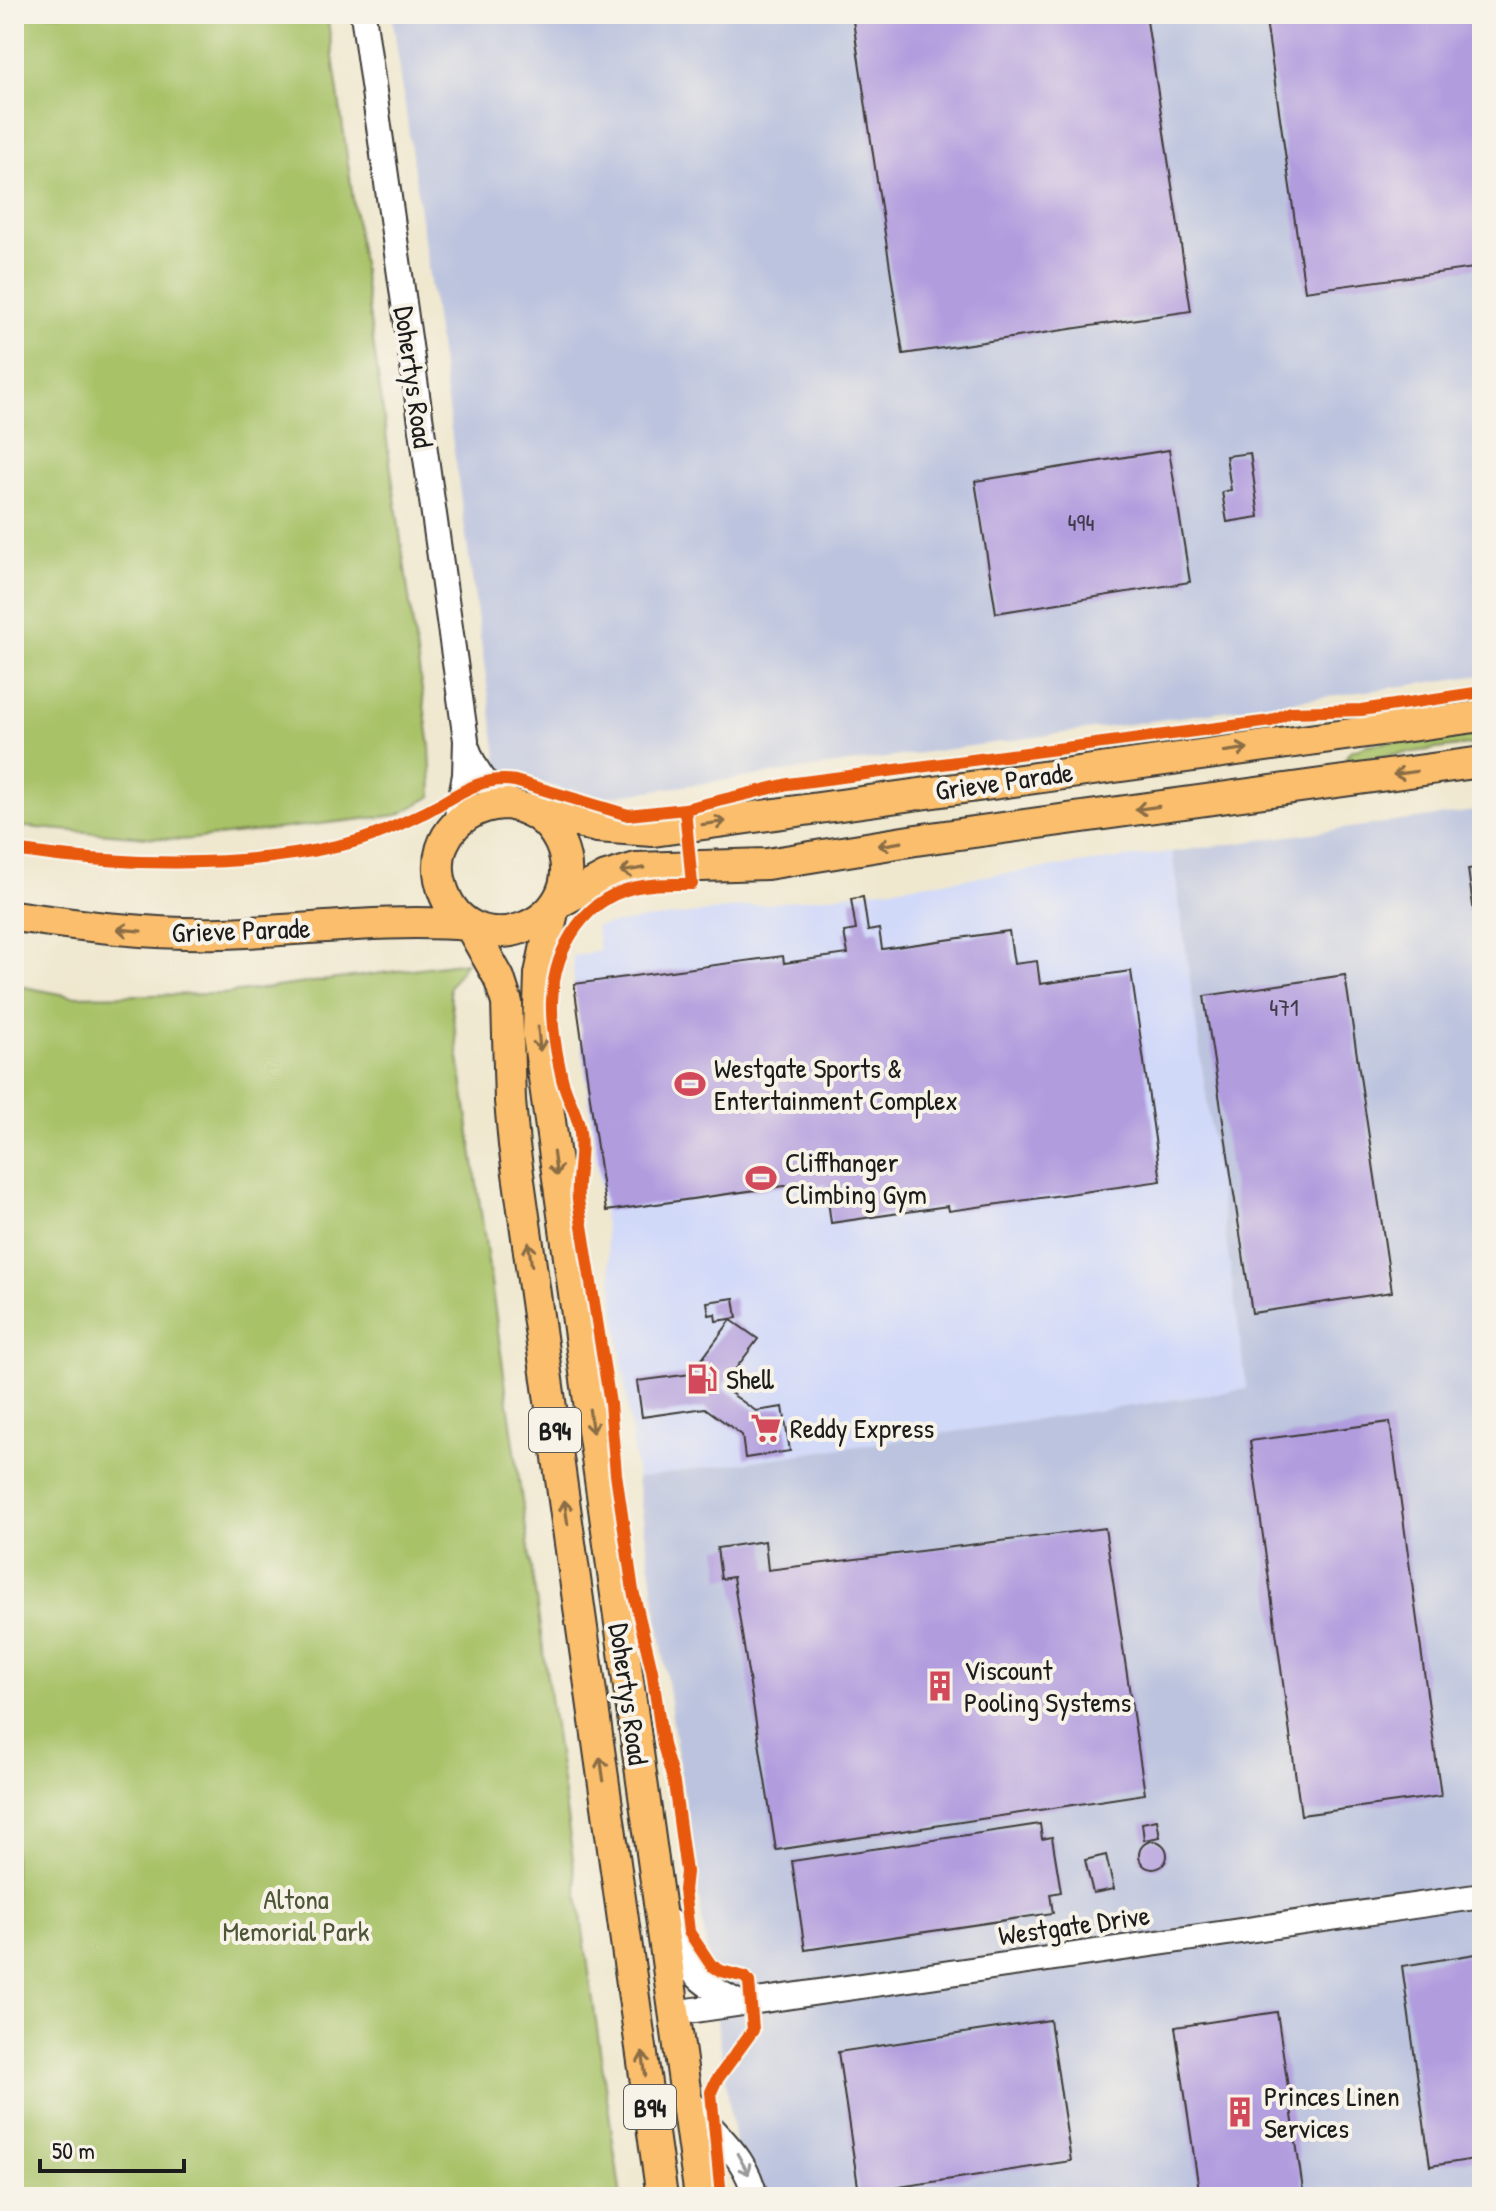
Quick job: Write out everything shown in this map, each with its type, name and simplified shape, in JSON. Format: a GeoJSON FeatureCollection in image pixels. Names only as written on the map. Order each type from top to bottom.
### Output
{"type":"FeatureCollection","features":[{"type":"Feature","properties":{"kind":"main road","name":"Grieve Parade"},"geometry":{"type":"LineString","coordinates":[[524,808],[597,827],[653,831],[1482,716]]}},
{"type":"Feature","properties":{"kind":"main road","name":"Grieve Parade"},"geometry":{"type":"LineString","coordinates":[[555,905],[606,877],[636,868],[767,864],[946,836],[1482,762]]}},
{"type":"Feature","properties":{"kind":"main road"},"geometry":{"type":"LineString","coordinates":[[524,808],[491,805],[472,812],[453,827],[441,853],[440,879],[449,901],[469,926],[494,932],[517,930],[533,924],[555,905]]}},
{"type":"Feature","properties":{"kind":"main road","name":"B94"},"geometry":{"type":"LineString","coordinates":[[524,808],[541,817],[551,827],[563,851],[564,878],[555,905]]}},
{"type":"Feature","properties":{"kind":"main road","name":"Dohertys Road"},"geometry":{"type":"LineString","coordinates":[[555,905],[541,964],[538,1035],[700,2197]]}},
{"type":"Feature","properties":{"kind":"main road","name":"Grieve Parade"},"geometry":{"type":"LineString","coordinates":[[14,916],[155,932],[221,933],[403,923],[469,926]]}},
{"type":"Feature","properties":{"kind":"main road","name":"Dohertys Road"},"geometry":{"type":"LineString","coordinates":[[469,926],[499,978],[507,1003],[514,1145],[662,2197]]}},
{"type":"Feature","properties":{"kind":"main road"},"geometry":{"type":"LineString","coordinates":[[621,1900],[658,1893]]}},
{"type":"Feature","properties":{"kind":"main road"},"geometry":{"type":"LineString","coordinates":[[638,2018],[674,2013]]}},
{"type":"Feature","properties":{"kind":"street","name":"Dohertys Road"},"geometry":{"type":"LineString","coordinates":[[363,14],[466,740],[472,761],[487,785],[524,808]]}},
{"type":"Feature","properties":{"kind":"street","name":"Dohertys Road"},"geometry":{"type":"LineString","coordinates":[[453,827],[465,775],[466,740]]}},
{"type":"Feature","properties":{"kind":"street"},"geometry":{"type":"LineString","coordinates":[[658,1893],[691,1972],[706,1986],[739,2003]]}},
{"type":"Feature","properties":{"kind":"street","name":"Westgate Drive"},"geometry":{"type":"LineString","coordinates":[[674,2013],[1482,1896]]}},
{"type":"Feature","properties":{"kind":"street"},"geometry":{"type":"LineString","coordinates":[[686,2094],[698,2114],[740,2158],[755,2197]]}},
{"type":"Feature","properties":{"kind":"shaded area"},"geometry":{"type":"Polygon","coordinates":[[[392,14],[1482,14],[1482,675],[590,799],[499,769],[392,14]]]}},
{"type":"Feature","properties":{"kind":"shaded area"},"geometry":{"type":"Polygon","coordinates":[[[1482,810],[1482,2197],[743,2197],[637,1478],[1247,1389],[1172,852],[1482,810]]]}},
{"type":"Feature","properties":{"kind":"shaded area"},"geometry":{"type":"Polygon","coordinates":[[[1172,852],[1247,1389],[637,1478],[574,984],[573,956],[599,951],[596,926],[1172,852]]]}},
{"type":"Feature","properties":{"kind":"green space"},"geometry":{"type":"Polygon","coordinates":[[[14,14],[327,14],[430,747],[432,796],[398,815],[182,840],[14,826],[14,14]]]}},
{"type":"Feature","properties":{"kind":"green space"},"geometry":{"type":"Polygon","coordinates":[[[1482,728],[1482,743],[1345,759],[1350,751],[1367,745],[1482,728]]]}},
{"type":"Feature","properties":{"kind":"green space","name":"Altona Memorial Park"},"geometry":{"type":"Polygon","coordinates":[[[466,962],[449,987],[621,2197],[14,2197],[14,985],[71,996],[223,994],[466,962]]]}},
{"type":"Feature","properties":{"kind":"building"},"geometry":{"type":"Polygon","coordinates":[[[852,14],[1146,14],[1191,311],[903,354],[852,14]]]}},
{"type":"Feature","properties":{"kind":"building"},"geometry":{"type":"Polygon","coordinates":[[[1265,14],[1482,14],[1482,267],[1305,291],[1265,14]]]}},
{"type":"Feature","properties":{"kind":"building"},"geometry":{"type":"Polygon","coordinates":[[[1169,450],[1190,582],[996,613],[975,481],[1169,450]]]}},
{"type":"Feature","properties":{"kind":"building"},"geometry":{"type":"Polygon","coordinates":[[[1250,453],[1259,517],[1227,522],[1222,492],[1231,490],[1226,456],[1250,453]]]}},
{"type":"Feature","properties":{"kind":"building"},"geometry":{"type":"Polygon","coordinates":[[[1482,867],[1482,958],[1480,958],[1468,869],[1482,867]]]}},
{"type":"Feature","properties":{"kind":"building"},"geometry":{"type":"Polygon","coordinates":[[[863,897],[868,931],[879,929],[882,949],[1009,931],[1014,964],[1037,961],[1040,984],[1131,971],[1161,1181],[949,1211],[948,1206],[831,1223],[826,1185],[806,1188],[806,1183],[606,1211],[574,984],[783,956],[784,963],[848,954],[844,932],[856,930],[851,899],[863,897]]]}},
{"type":"Feature","properties":{"kind":"building"},"geometry":{"type":"Polygon","coordinates":[[[1345,975],[1392,1292],[1252,1313],[1204,996],[1345,975]]]}},
{"type":"Feature","properties":{"kind":"building"},"geometry":{"type":"Polygon","coordinates":[[[734,1298],[737,1318],[716,1321],[715,1314],[709,1315],[707,1302],[734,1298]]]}},
{"type":"Feature","properties":{"kind":"building"},"geometry":{"type":"Polygon","coordinates":[[[731,1320],[758,1339],[722,1387],[756,1411],[783,1407],[790,1451],[745,1458],[742,1435],[705,1408],[642,1417],[637,1381],[691,1374],[731,1320]]]}},
{"type":"Feature","properties":{"kind":"building"},"geometry":{"type":"Polygon","coordinates":[[[1390,1422],[1441,1796],[1301,1815],[1250,1441],[1390,1422]]]}},
{"type":"Feature","properties":{"kind":"building","name":"Viscount Pooling Systems"},"geometry":{"type":"Polygon","coordinates":[[[1105,1528],[1145,1794],[776,1850],[733,1577],[721,1579],[717,1548],[765,1541],[768,1570],[1105,1528]]]}},
{"type":"Feature","properties":{"kind":"building"},"geometry":{"type":"Polygon","coordinates":[[[1157,1820],[1160,1837],[1144,1840],[1142,1823],[1157,1820]]]}},
{"type":"Feature","properties":{"kind":"building"},"geometry":{"type":"Polygon","coordinates":[[[1040,1824],[1042,1839],[1052,1837],[1061,1892],[1050,1894],[1053,1913],[805,1950],[792,1861],[1040,1824]]]}},
{"type":"Feature","properties":{"kind":"building"},"geometry":{"type":"Polygon","coordinates":[[[1153,1841],[1163,1845],[1167,1855],[1163,1865],[1153,1869],[1143,1865],[1139,1855],[1143,1845],[1153,1841]]]}},
{"type":"Feature","properties":{"kind":"building"},"geometry":{"type":"Polygon","coordinates":[[[1106,1855],[1114,1889],[1093,1893],[1085,1860],[1106,1855]]]}},
{"type":"Feature","properties":{"kind":"building"},"geometry":{"type":"Polygon","coordinates":[[[1482,1953],[1482,2158],[1430,2166],[1402,1966],[1482,1953]]]}},
{"type":"Feature","properties":{"kind":"building","name":"Princes Linen Services"},"geometry":{"type":"Polygon","coordinates":[[[1277,2012],[1304,2197],[1200,2197],[1175,2027],[1277,2012]]]}},
{"type":"Feature","properties":{"kind":"building"},"geometry":{"type":"Polygon","coordinates":[[[1050,2020],[1071,2161],[859,2193],[838,2052],[1050,2020]]]}},
{"type":"Feature","properties":{"kind":"cycle path"},"geometry":{"type":"LineString","coordinates":[[14,850],[136,862],[261,858],[302,853],[363,839],[490,781],[515,781],[628,815],[685,809],[788,784],[1271,721],[1291,712],[1361,710],[1482,692]]}},
{"type":"Feature","properties":{"kind":"cycle path"},"geometry":{"type":"LineString","coordinates":[[685,809],[692,884],[655,884],[623,891],[590,912],[577,926],[559,961],[552,1010],[562,1081],[579,1126],[578,1200],[610,1404],[616,1474],[633,1591],[652,1671],[663,1745],[674,1783],[686,1872],[684,1890],[689,1932],[711,1965],[745,1977],[749,1982],[753,2030],[711,2092],[721,2197]]}},
{"type":"Feature","properties":{"kind":"place","name":"Westgate Sports & Entertainment Complex"},"geometry":{"type":"Point","coordinates":[690,1084]}},
{"type":"Feature","properties":{"kind":"place","name":"Cliffhanger Climbing Gym"},"geometry":{"type":"Point","coordinates":[761,1178]}},
{"type":"Feature","properties":{"kind":"place","name":"Shell"},"geometry":{"type":"Point","coordinates":[702,1379]}},
{"type":"Feature","properties":{"kind":"place","name":"Reddy Express"},"geometry":{"type":"Point","coordinates":[766,1428]}},
{"type":"Feature","properties":{"kind":"place","name":"Viscount Pooling Systems"},"geometry":{"type":"Point","coordinates":[940,1686]}},
{"type":"Feature","properties":{"kind":"place","name":"Princes Linen Services"},"geometry":{"type":"Point","coordinates":[1240,2112]}}]}
